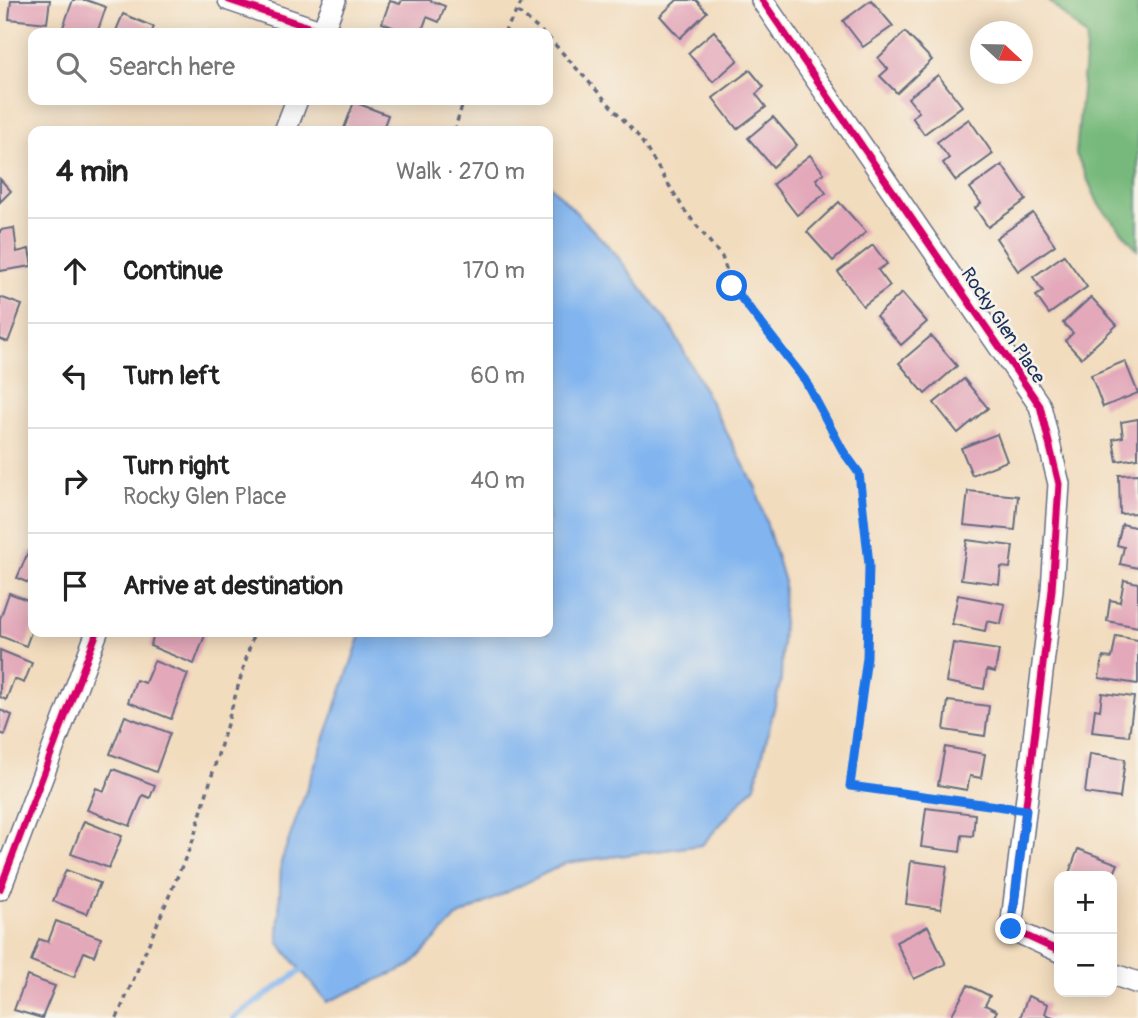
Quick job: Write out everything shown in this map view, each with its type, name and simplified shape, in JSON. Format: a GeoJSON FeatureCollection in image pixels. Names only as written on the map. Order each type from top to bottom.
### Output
{"type":"FeatureCollection","features":[{"type":"Feature","properties":{"kind":"street"},"geometry":{"type":"LineString","coordinates":[[229,0],[310,28]]}},
{"type":"Feature","properties":{"kind":"street"},"geometry":{"type":"LineString","coordinates":[[324,28],[335,0]]}},
{"type":"Feature","properties":{"kind":"street","name":"Rocky Glen Place"},"geometry":{"type":"LineString","coordinates":[[762,0],[1040,406],[1059,484],[1052,590],[1011,929],[1054,949]]}},
{"type":"Feature","properties":{"kind":"street"},"geometry":{"type":"LineString","coordinates":[[287,126],[295,105]]}},
{"type":"Feature","properties":{"kind":"street"},"geometry":{"type":"LineString","coordinates":[[0,889],[95,637]]}},
{"type":"Feature","properties":{"kind":"street"},"geometry":{"type":"LineString","coordinates":[[1117,976],[1138,983]]}},
{"type":"Feature","properties":{"kind":"path"},"geometry":{"type":"LineString","coordinates":[[507,28],[523,0]]}},
{"type":"Feature","properties":{"kind":"path"},"geometry":{"type":"LineString","coordinates":[[518,12],[537,28]]}},
{"type":"Feature","properties":{"kind":"path"},"geometry":{"type":"LineString","coordinates":[[553,42],[639,136],[685,211],[722,257],[732,286],[805,380],[843,451],[859,473],[869,564],[867,657],[850,786],[1026,810]]}},
{"type":"Feature","properties":{"kind":"path"},"geometry":{"type":"LineString","coordinates":[[456,126],[462,105]]}},
{"type":"Feature","properties":{"kind":"path"},"geometry":{"type":"LineString","coordinates":[[117,1018],[192,840],[253,637]]}},
{"type":"Feature","properties":{"kind":"green space"},"geometry":{"type":"Polygon","coordinates":[[[1048,0],[1138,0],[1138,250],[1099,205],[1076,154],[1087,37],[1048,0]]]}},
{"type":"Feature","properties":{"kind":"water"},"geometry":{"type":"Polygon","coordinates":[[[553,188],[614,252],[671,327],[756,488],[784,582],[781,680],[755,786],[702,845],[566,863],[457,917],[410,966],[327,1002],[278,942],[281,862],[360,637],[553,637],[553,188]]]}},
{"type":"Feature","properties":{"kind":"building"},"geometry":{"type":"Polygon","coordinates":[[[11,0],[50,0],[47,23],[9,19],[11,0]]]}},
{"type":"Feature","properties":{"kind":"building"},"geometry":{"type":"Polygon","coordinates":[[[73,0],[86,0],[106,7],[99,28],[63,28],[73,0]]]}},
{"type":"Feature","properties":{"kind":"building"},"geometry":{"type":"Polygon","coordinates":[[[402,0],[429,0],[445,6],[439,22],[427,17],[423,28],[395,28],[382,23],[390,1],[400,4],[402,0]]]}},
{"type":"Feature","properties":{"kind":"building"},"geometry":{"type":"Polygon","coordinates":[[[677,0],[696,0],[707,12],[680,38],[660,16],[677,0]]]}},
{"type":"Feature","properties":{"kind":"building"},"geometry":{"type":"Polygon","coordinates":[[[871,0],[893,26],[863,47],[843,21],[871,0]]]}},
{"type":"Feature","properties":{"kind":"building"},"geometry":{"type":"Polygon","coordinates":[[[123,14],[154,27],[154,28],[117,28],[123,14]]]}},
{"type":"Feature","properties":{"kind":"building"},"geometry":{"type":"Polygon","coordinates":[[[714,31],[738,60],[713,82],[688,53],[714,31]]]}},
{"type":"Feature","properties":{"kind":"building"},"geometry":{"type":"Polygon","coordinates":[[[905,32],[932,60],[897,93],[880,76],[888,69],[878,58],[905,32]]]}},
{"type":"Feature","properties":{"kind":"building"},"geometry":{"type":"Polygon","coordinates":[[[750,70],[764,87],[756,94],[766,107],[737,129],[713,98],[750,70]]]}},
{"type":"Feature","properties":{"kind":"building"},"geometry":{"type":"Polygon","coordinates":[[[938,75],[962,106],[924,134],[912,117],[919,112],[908,98],[938,75]]]}},
{"type":"Feature","properties":{"kind":"building"},"geometry":{"type":"Polygon","coordinates":[[[353,105],[362,105],[388,115],[384,126],[345,126],[353,105]]]}},
{"type":"Feature","properties":{"kind":"building"},"geometry":{"type":"Polygon","coordinates":[[[773,117],[797,145],[773,167],[748,138],[773,117]]]}},
{"type":"Feature","properties":{"kind":"building"},"geometry":{"type":"Polygon","coordinates":[[[969,119],[993,154],[956,181],[943,163],[949,158],[937,142],[969,119]]]}},
{"type":"Feature","properties":{"kind":"building"},"geometry":{"type":"Polygon","coordinates":[[[810,155],[824,173],[816,179],[826,193],[797,215],[773,184],[810,155]]]}},
{"type":"Feature","properties":{"kind":"building"},"geometry":{"type":"Polygon","coordinates":[[[1002,165],[1026,200],[988,227],[975,208],[981,203],[970,188],[1002,165]]]}},
{"type":"Feature","properties":{"kind":"building"},"geometry":{"type":"Polygon","coordinates":[[[0,179],[11,191],[0,202],[0,179]]]}},
{"type":"Feature","properties":{"kind":"building"},"geometry":{"type":"Polygon","coordinates":[[[839,202],[866,232],[833,261],[807,232],[839,202]]]}},
{"type":"Feature","properties":{"kind":"building"},"geometry":{"type":"Polygon","coordinates":[[[1033,213],[1055,245],[1018,271],[996,238],[1033,213]]]}},
{"type":"Feature","properties":{"kind":"building"},"geometry":{"type":"Polygon","coordinates":[[[14,228],[17,252],[28,249],[28,267],[0,271],[0,230],[14,228]]]}},
{"type":"Feature","properties":{"kind":"building"},"geometry":{"type":"Polygon","coordinates":[[[873,245],[887,264],[878,270],[890,286],[863,306],[838,272],[873,245]]]}},
{"type":"Feature","properties":{"kind":"building"},"geometry":{"type":"Polygon","coordinates":[[[1064,255],[1087,287],[1049,314],[1036,296],[1043,291],[1033,277],[1064,255]]]}},
{"type":"Feature","properties":{"kind":"building"},"geometry":{"type":"Polygon","coordinates":[[[902,293],[927,322],[901,345],[876,316],[902,293]]]}},
{"type":"Feature","properties":{"kind":"building"},"geometry":{"type":"Polygon","coordinates":[[[0,297],[22,305],[8,342],[0,339],[0,297]]]}},
{"type":"Feature","properties":{"kind":"building"},"geometry":{"type":"Polygon","coordinates":[[[1091,297],[1117,325],[1081,358],[1065,341],[1073,333],[1063,323],[1091,297]]]}},
{"type":"Feature","properties":{"kind":"building"},"geometry":{"type":"Polygon","coordinates":[[[931,336],[957,366],[925,394],[899,363],[931,336]]]}},
{"type":"Feature","properties":{"kind":"building"},"geometry":{"type":"Polygon","coordinates":[[[1125,361],[1138,393],[1103,407],[1091,375],[1125,361]]]}},
{"type":"Feature","properties":{"kind":"building"},"geometry":{"type":"Polygon","coordinates":[[[964,379],[988,408],[958,433],[934,403],[964,379]]]}},
{"type":"Feature","properties":{"kind":"building"},"geometry":{"type":"Polygon","coordinates":[[[1138,419],[1138,458],[1117,461],[1113,439],[1123,437],[1121,422],[1138,419]]]}},
{"type":"Feature","properties":{"kind":"building"},"geometry":{"type":"Polygon","coordinates":[[[997,434],[1007,461],[972,475],[961,448],[997,434]]]}},
{"type":"Feature","properties":{"kind":"building"},"geometry":{"type":"Polygon","coordinates":[[[1138,474],[1138,513],[1120,514],[1119,475],[1138,474]]]}},
{"type":"Feature","properties":{"kind":"building"},"geometry":{"type":"Polygon","coordinates":[[[968,491],[1018,496],[1015,530],[964,525],[968,491]]]}},
{"type":"Feature","properties":{"kind":"building"},"geometry":{"type":"Polygon","coordinates":[[[1122,524],[1138,528],[1138,568],[1120,564],[1124,547],[1117,545],[1122,524]]]}},
{"type":"Feature","properties":{"kind":"building"},"geometry":{"type":"Polygon","coordinates":[[[967,540],[1013,546],[1010,568],[1001,567],[999,584],[961,579],[967,540]]]}},
{"type":"Feature","properties":{"kind":"building"},"geometry":{"type":"Polygon","coordinates":[[[28,552],[28,583],[17,578],[28,552]]]}},
{"type":"Feature","properties":{"kind":"building"},"geometry":{"type":"Polygon","coordinates":[[[1124,580],[1138,583],[1138,627],[1107,621],[1110,600],[1120,602],[1124,580]]]}},
{"type":"Feature","properties":{"kind":"building"},"geometry":{"type":"Polygon","coordinates":[[[9,593],[28,600],[29,637],[26,646],[0,636],[0,619],[9,593]]]}},
{"type":"Feature","properties":{"kind":"building"},"geometry":{"type":"Polygon","coordinates":[[[958,595],[1005,604],[1001,624],[987,621],[985,631],[952,624],[958,595]]]}},
{"type":"Feature","properties":{"kind":"building"},"geometry":{"type":"Polygon","coordinates":[[[1116,636],[1138,640],[1138,684],[1099,678],[1103,657],[1112,658],[1116,636]]]}},
{"type":"Feature","properties":{"kind":"building"},"geometry":{"type":"Polygon","coordinates":[[[153,637],[204,637],[194,664],[150,646],[153,637]]]}},
{"type":"Feature","properties":{"kind":"building"},"geometry":{"type":"Polygon","coordinates":[[[953,643],[999,650],[995,672],[987,670],[984,689],[946,682],[953,643]]]}},
{"type":"Feature","properties":{"kind":"building"},"geometry":{"type":"Polygon","coordinates":[[[0,650],[32,663],[24,683],[14,679],[6,700],[0,697],[0,650]]]}},
{"type":"Feature","properties":{"kind":"building"},"geometry":{"type":"Polygon","coordinates":[[[154,661],[188,674],[171,719],[128,702],[136,680],[145,683],[154,661]]]}},
{"type":"Feature","properties":{"kind":"building"},"geometry":{"type":"Polygon","coordinates":[[[1102,693],[1134,697],[1129,736],[1092,732],[1095,709],[1100,710],[1102,693]]]}},
{"type":"Feature","properties":{"kind":"building"},"geometry":{"type":"Polygon","coordinates":[[[948,701],[989,706],[985,736],[944,730],[948,701]]]}},
{"type":"Feature","properties":{"kind":"building"},"geometry":{"type":"Polygon","coordinates":[[[0,710],[12,715],[5,735],[0,733],[0,710]]]}},
{"type":"Feature","properties":{"kind":"building"},"geometry":{"type":"Polygon","coordinates":[[[125,716],[170,733],[156,772],[110,754],[125,716]]]}},
{"type":"Feature","properties":{"kind":"building"},"geometry":{"type":"Polygon","coordinates":[[[945,747],[985,754],[981,778],[970,776],[967,790],[938,785],[945,747]]]}},
{"type":"Feature","properties":{"kind":"building"},"geometry":{"type":"Polygon","coordinates":[[[1090,754],[1125,759],[1120,798],[1085,793],[1090,754]]]}},
{"type":"Feature","properties":{"kind":"building"},"geometry":{"type":"Polygon","coordinates":[[[113,769],[155,785],[150,798],[143,795],[130,826],[87,810],[96,788],[104,791],[113,769]]]}},
{"type":"Feature","properties":{"kind":"building"},"geometry":{"type":"Polygon","coordinates":[[[926,808],[975,814],[973,836],[962,835],[960,852],[921,847],[926,808]]]}},
{"type":"Feature","properties":{"kind":"building"},"geometry":{"type":"Polygon","coordinates":[[[84,821],[122,836],[109,868],[71,854],[84,821]]]}},
{"type":"Feature","properties":{"kind":"building"},"geometry":{"type":"Polygon","coordinates":[[[1078,849],[1118,864],[1115,871],[1070,871],[1078,849]]]}},
{"type":"Feature","properties":{"kind":"building"},"geometry":{"type":"Polygon","coordinates":[[[911,861],[947,866],[941,909],[906,904],[911,861]]]}},
{"type":"Feature","properties":{"kind":"building"},"geometry":{"type":"Polygon","coordinates":[[[66,870],[100,883],[87,914],[53,901],[66,870]]]}},
{"type":"Feature","properties":{"kind":"building"},"geometry":{"type":"Polygon","coordinates":[[[56,921],[101,938],[94,956],[84,952],[74,977],[31,961],[39,939],[48,942],[56,921]]]}},
{"type":"Feature","properties":{"kind":"building"},"geometry":{"type":"Polygon","coordinates":[[[928,926],[946,964],[914,979],[896,942],[928,926]]]}},
{"type":"Feature","properties":{"kind":"building"},"geometry":{"type":"Polygon","coordinates":[[[27,976],[55,986],[42,1018],[14,1010],[27,976]]]}},
{"type":"Feature","properties":{"kind":"building"},"geometry":{"type":"Polygon","coordinates":[[[968,985],[990,996],[985,1005],[997,1011],[993,1018],[950,1018],[968,985]]]}},
{"type":"Feature","properties":{"kind":"building"},"geometry":{"type":"Polygon","coordinates":[[[1028,996],[1048,1004],[1045,1014],[1056,1018],[1020,1018],[1028,996]]]}},
{"type":"Feature","properties":{"kind":"waterway"},"geometry":{"type":"LineString","coordinates":[[233,1018],[302,970]]}},
{"type":"Feature","properties":{"kind":"cycle path"},"geometry":{"type":"LineString","coordinates":[[229,0],[311,28]]}},
{"type":"Feature","properties":{"kind":"cycle path"},"geometry":{"type":"LineString","coordinates":[[762,0],[1040,406],[1059,484],[1052,590],[1011,929],[1054,949]]}},
{"type":"Feature","properties":{"kind":"cycle path"},"geometry":{"type":"LineString","coordinates":[[0,889],[95,637]]}},
{"type":"Feature","properties":{"kind":"route"},"geometry":{"type":"LineString","coordinates":[[732,286],[805,380],[843,451],[859,473],[869,564],[867,657],[850,786],[1026,810],[1011,929]]}}]}
